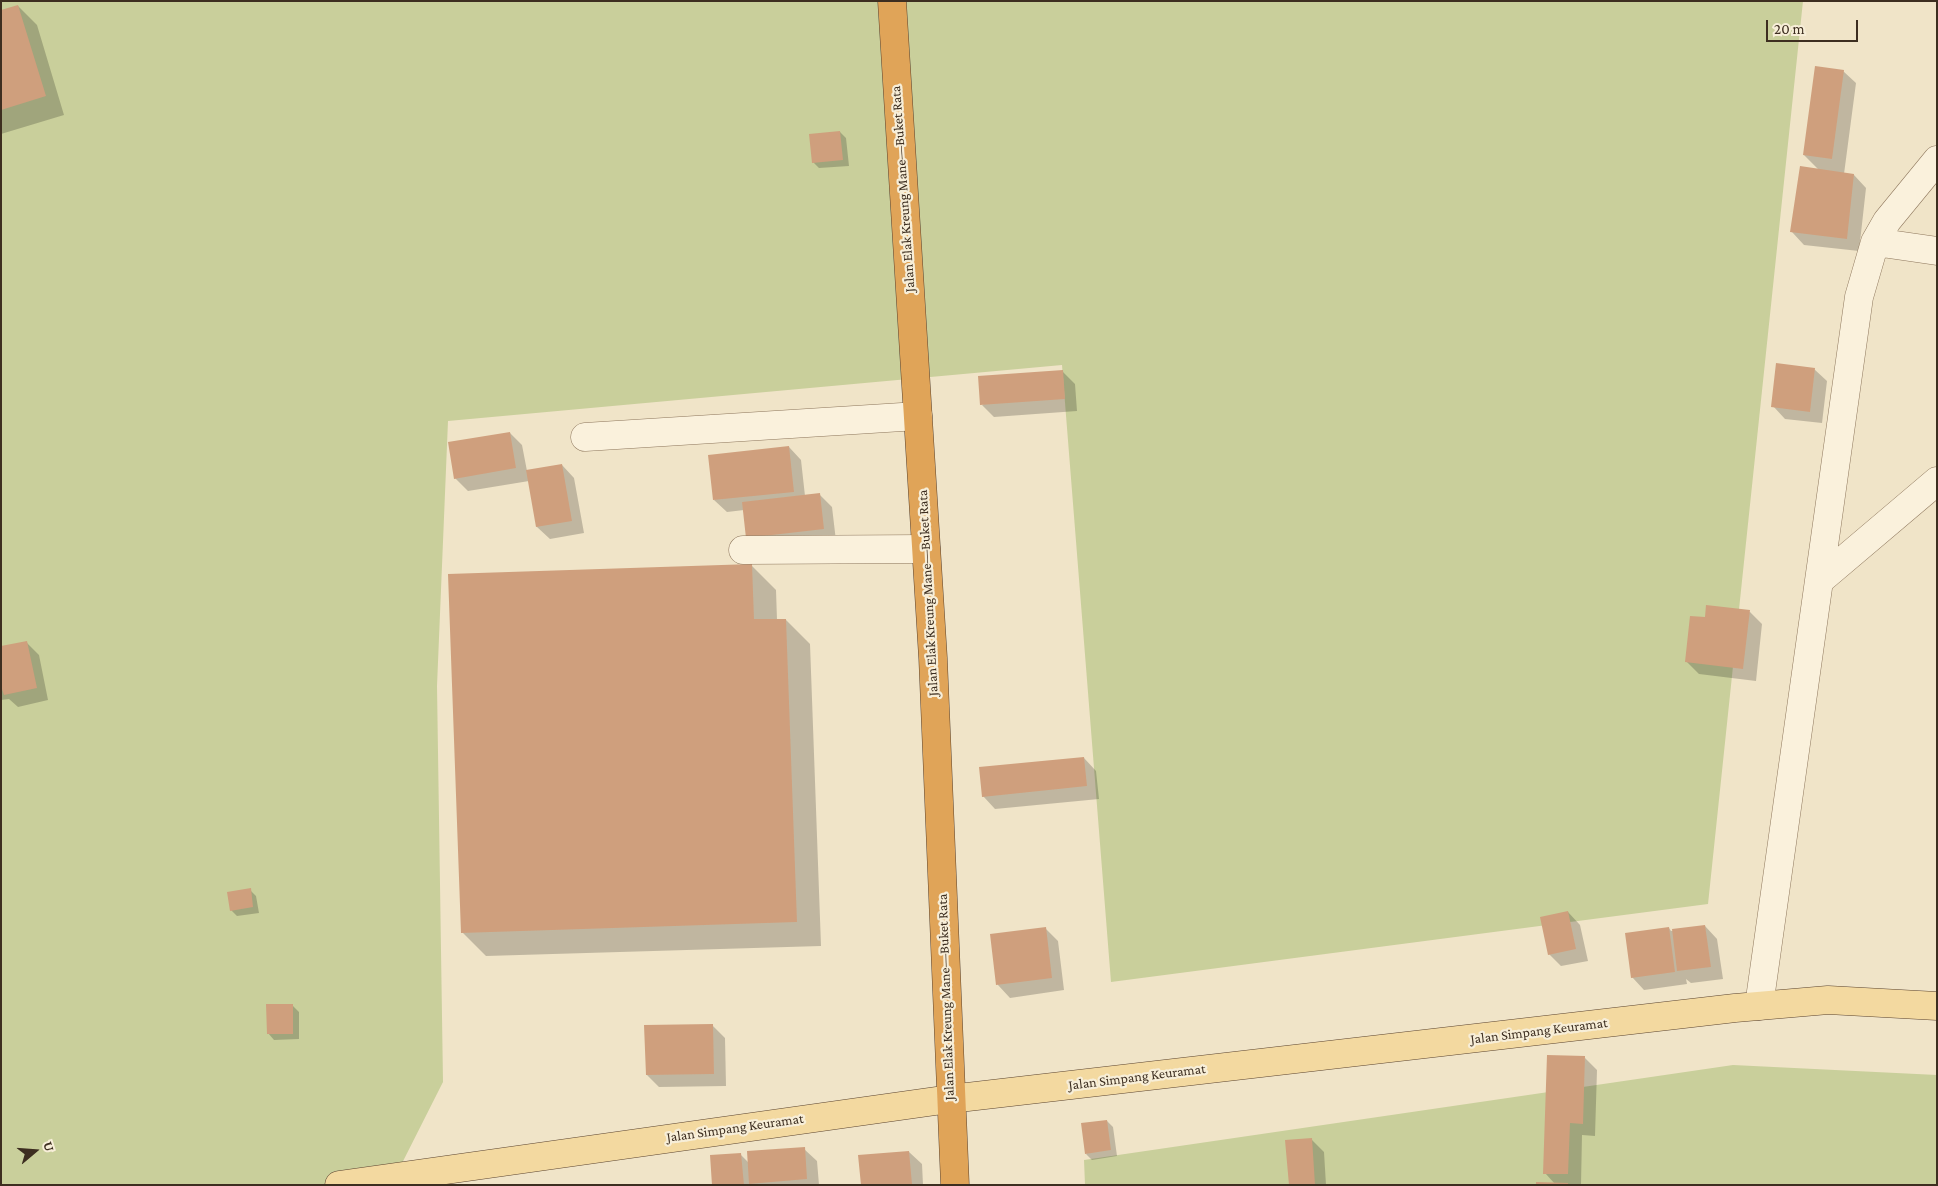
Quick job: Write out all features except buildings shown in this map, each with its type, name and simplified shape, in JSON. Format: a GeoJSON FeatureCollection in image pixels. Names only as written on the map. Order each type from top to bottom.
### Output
{"type":"FeatureCollection","features":[{"type":"Feature","properties":{"kind":"highway","name":"Jalan Elak Kreung Mane—Buket Rata"},"geometry":{"type":"LineString","coordinates":[[892,1],[932,658],[955,1185]]}},
{"type":"Feature","properties":{"kind":"main road","name":"Jalan Simpang Keuramat"},"geometry":{"type":"LineString","coordinates":[[339,1185],[950,1098],[1759,1006],[1828,1000],[1937,1006]]}},
{"type":"Feature","properties":{"kind":"lane"},"geometry":{"type":"LineString","coordinates":[[1759,1006],[1859,297],[1875,242],[1887,221],[1937,160]]}},
{"type":"Feature","properties":{"kind":"lane"},"geometry":{"type":"LineString","coordinates":[[1875,242],[1937,251]]}},
{"type":"Feature","properties":{"kind":"lane"},"geometry":{"type":"LineString","coordinates":[[585,436],[918,416]]}},
{"type":"Feature","properties":{"kind":"lane"},"geometry":{"type":"LineString","coordinates":[[1819,580],[1937,480]]}},
{"type":"Feature","properties":{"kind":"lane"},"geometry":{"type":"LineString","coordinates":[[744,550],[926,550]]}},
{"type":"Feature","properties":{"kind":"green space"},"geometry":{"type":"Polygon","coordinates":[[[1,1],[1803,1],[1708,904],[1111,982],[1062,365],[448,421],[437,686],[443,1082],[391,1185],[1,1185],[1,1]]]}},
{"type":"Feature","properties":{"kind":"green space"},"geometry":{"type":"Polygon","coordinates":[[[1733,1065],[1937,1075],[1937,1185],[1085,1185],[1084,1160],[1733,1065]]]}}]}
